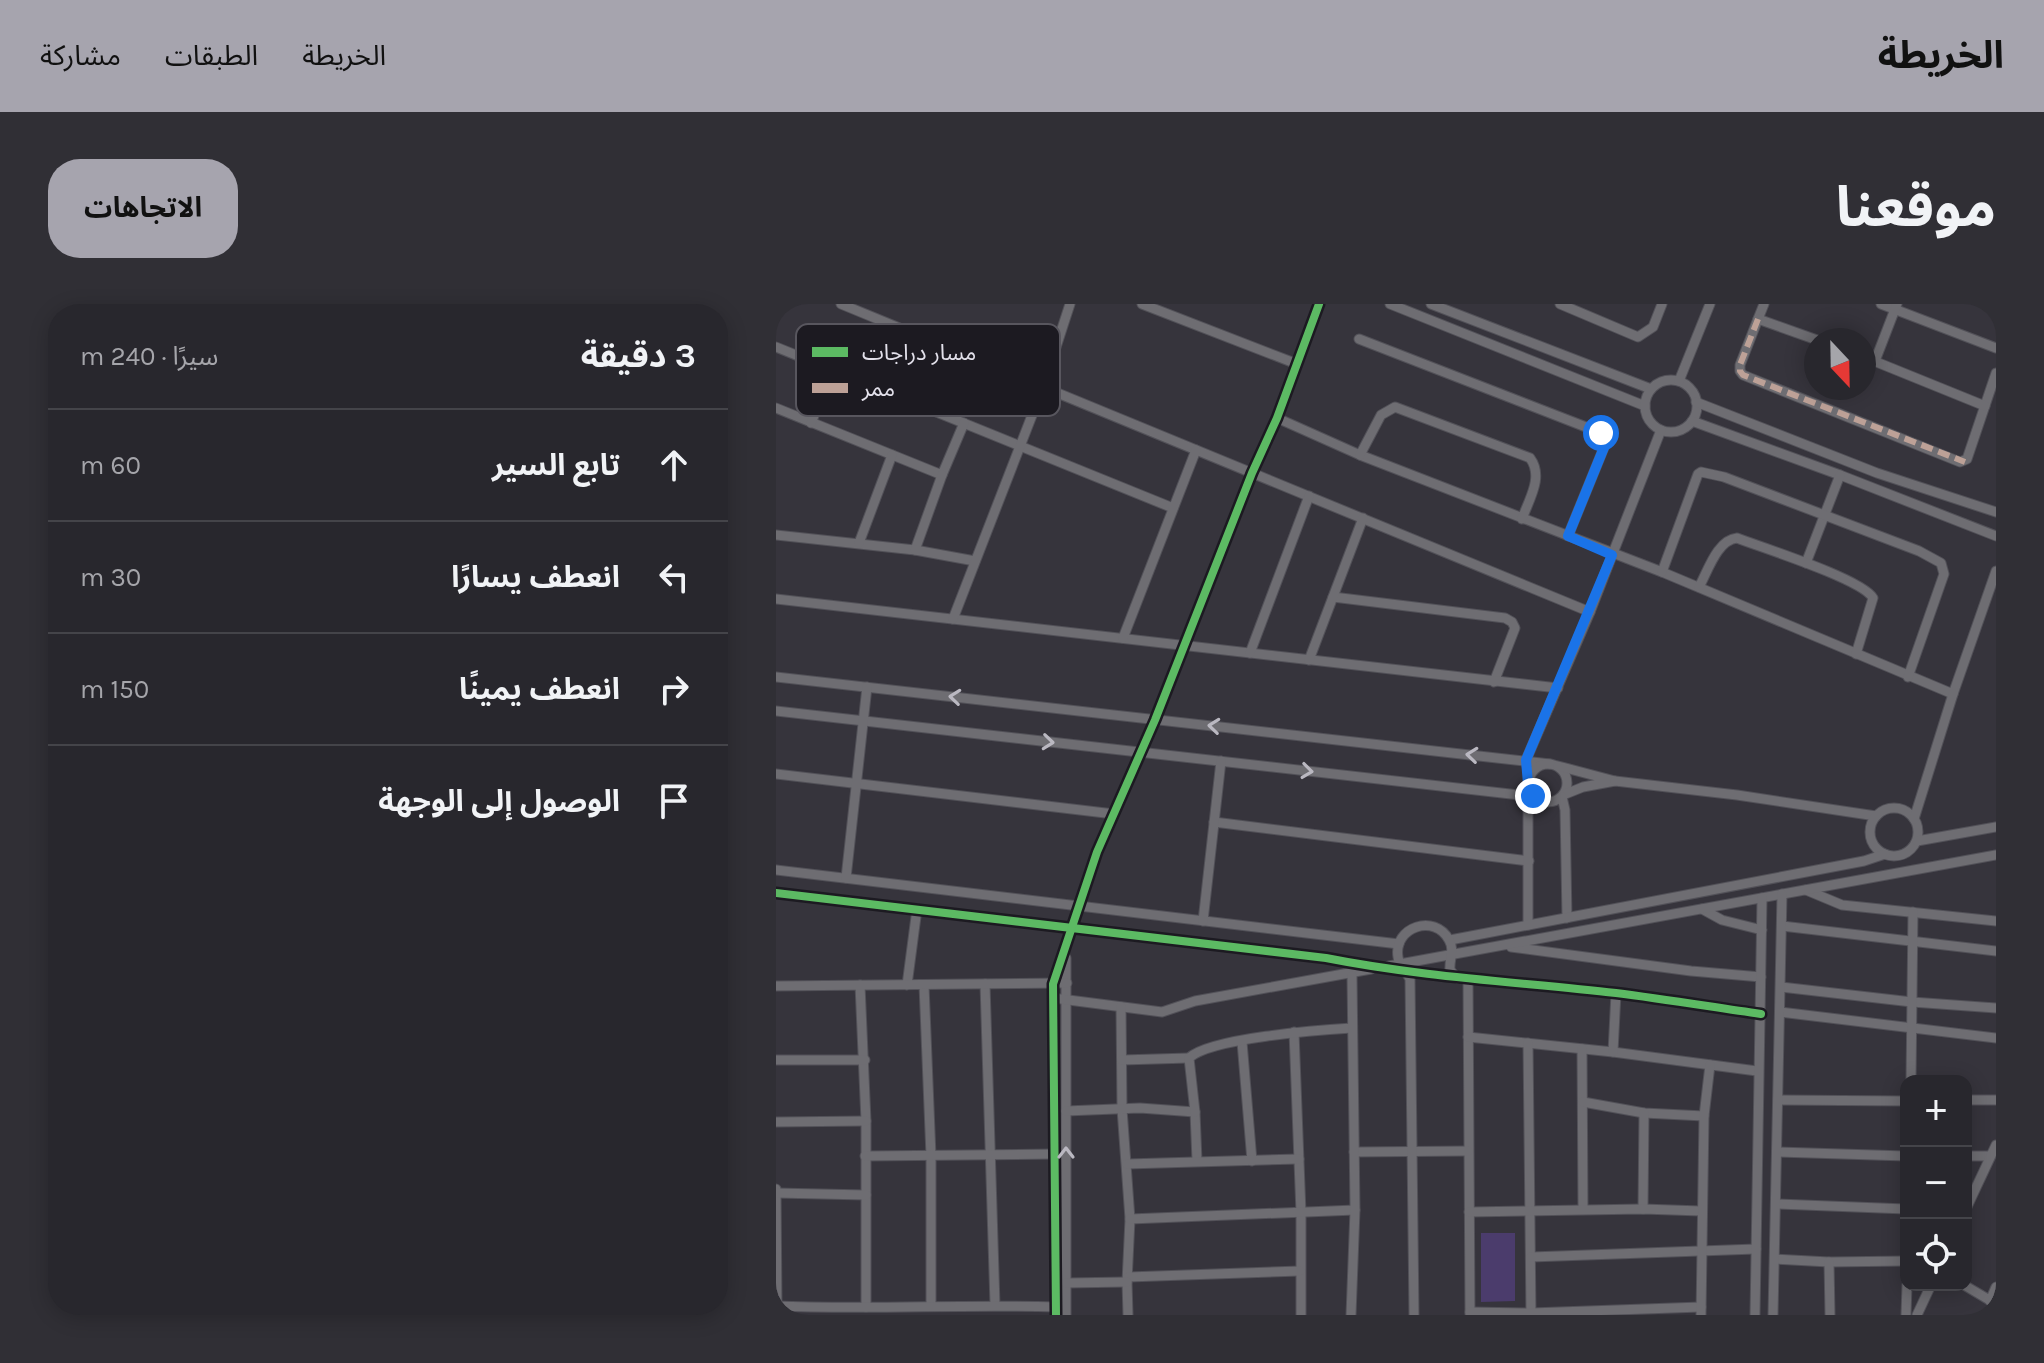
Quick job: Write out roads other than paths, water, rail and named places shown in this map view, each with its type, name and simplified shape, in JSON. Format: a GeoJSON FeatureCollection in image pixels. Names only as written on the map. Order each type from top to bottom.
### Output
{"type":"FeatureCollection","features":[{"type":"Feature","properties":{"kind":"street"},"geometry":{"type":"LineString","coordinates":[[841,304],[890,324]]}},
{"type":"Feature","properties":{"kind":"street"},"geometry":{"type":"LineString","coordinates":[[1060,335],[1070,304]]}},
{"type":"Feature","properties":{"kind":"street"},"geometry":{"type":"LineString","coordinates":[[1142,304],[1297,364]]}},
{"type":"Feature","properties":{"kind":"street"},"geometry":{"type":"LineString","coordinates":[[866,1195],[776,1191],[777,1306],[820,1312],[866,1307],[995,1305],[1056,1311],[1053,984],[1097,852],[1155,720],[1252,473],[1277,418],[1319,304]]}},
{"type":"Feature","properties":{"kind":"street"},"geometry":{"type":"LineString","coordinates":[[1390,304],[1645,406]]}},
{"type":"Feature","properties":{"kind":"street"},"geometry":{"type":"LineString","coordinates":[[1431,304],[1651,389]]}},
{"type":"Feature","properties":{"kind":"street"},"geometry":{"type":"LineString","coordinates":[[1560,304],[1638,337],[1653,327],[1662,304]]}},
{"type":"Feature","properties":{"kind":"street"},"geometry":{"type":"LineString","coordinates":[[1679,381],[1710,304]]}},
{"type":"Feature","properties":{"kind":"street"},"geometry":{"type":"LineString","coordinates":[[1764,304],[1740,365],[1743,375],[1960,462],[1967,459],[1996,373]]}},
{"type":"Feature","properties":{"kind":"street"},"geometry":{"type":"LineString","coordinates":[[1881,304],[1896,307],[1996,348]]}},
{"type":"Feature","properties":{"kind":"street"},"geometry":{"type":"LineString","coordinates":[[1876,358],[1896,307]]}},
{"type":"Feature","properties":{"kind":"street"},"geometry":{"type":"LineString","coordinates":[[1758,319],[1804,335]]}},
{"type":"Feature","properties":{"kind":"street"},"geometry":{"type":"LineString","coordinates":[[1359,339],[1604,434],[1605,445],[1568,536]]}},
{"type":"Feature","properties":{"kind":"street"},"geometry":{"type":"LineString","coordinates":[[776,347],[796,355]]}},
{"type":"Feature","properties":{"kind":"street"},"geometry":{"type":"LineString","coordinates":[[1876,361],[1985,406]]}},
{"type":"Feature","properties":{"kind":"street"},"geometry":{"type":"LineString","coordinates":[[1669,380],[1679,381],[1691,389],[1696,402],[1692,421],[1678,430],[1661,430],[1647,416],[1645,406],[1651,389],[1669,380]]}},
{"type":"Feature","properties":{"kind":"street"},"geometry":{"type":"LineString","coordinates":[[1060,394],[1590,612]]}},
{"type":"Feature","properties":{"kind":"street"},"geometry":{"type":"LineString","coordinates":[[1696,402],[1877,473],[1996,512]]}},
{"type":"Feature","properties":{"kind":"street"},"geometry":{"type":"LineString","coordinates":[[1360,455],[1381,415],[1395,407],[1530,458],[1537,470],[1537,477],[1522,519]]}},
{"type":"Feature","properties":{"kind":"street"},"geometry":{"type":"LineString","coordinates":[[776,408],[942,475]]}},
{"type":"Feature","properties":{"kind":"street"},"geometry":{"type":"LineString","coordinates":[[811,423],[814,416]]}},
{"type":"Feature","properties":{"kind":"street"},"geometry":{"type":"LineString","coordinates":[[947,416],[1173,508]]}},
{"type":"Feature","properties":{"kind":"street"},"geometry":{"type":"LineString","coordinates":[[953,619],[1032,416]]}},
{"type":"Feature","properties":{"kind":"street"},"geometry":{"type":"LineString","coordinates":[[1277,418],[1360,455],[1699,587],[1953,694]]}},
{"type":"Feature","properties":{"kind":"street"},"geometry":{"type":"LineString","coordinates":[[1692,421],[1996,536]]}},
{"type":"Feature","properties":{"kind":"street"},"geometry":{"type":"LineString","coordinates":[[915,550],[964,423]]}},
{"type":"Feature","properties":{"kind":"street"},"geometry":{"type":"LineString","coordinates":[[1528,925],[1533,798],[1526,760],[1590,612],[1661,430]]}},
{"type":"Feature","properties":{"kind":"street"},"geometry":{"type":"LineString","coordinates":[[1123,638],[1196,450]]}},
{"type":"Feature","properties":{"kind":"street"},"geometry":{"type":"LineString","coordinates":[[859,543],[892,455]]}},
{"type":"Feature","properties":{"kind":"street"},"geometry":{"type":"LineString","coordinates":[[1662,572],[1701,472],[1724,477],[1919,551],[1941,563],[1944,574],[1908,677]]}},
{"type":"Feature","properties":{"kind":"street"},"geometry":{"type":"LineString","coordinates":[[1806,563],[1840,475]]}},
{"type":"Feature","properties":{"kind":"street"},"geometry":{"type":"LineString","coordinates":[[1250,653],[1309,496]]}},
{"type":"Feature","properties":{"kind":"street"},"geometry":{"type":"LineString","coordinates":[[1309,660],[1363,518]]}},
{"type":"Feature","properties":{"kind":"street"},"geometry":{"type":"LineString","coordinates":[[776,535],[915,550],[975,561]]}},
{"type":"Feature","properties":{"kind":"street"},"geometry":{"type":"LineString","coordinates":[[1699,587],[1723,545],[1732,539],[1737,538],[1806,563],[1870,593],[1874,603],[1856,654]]}},
{"type":"Feature","properties":{"kind":"street"},"geometry":{"type":"LineString","coordinates":[[1914,819],[1996,571]]}},
{"type":"Feature","properties":{"kind":"street"},"geometry":{"type":"LineString","coordinates":[[1333,597],[1505,618],[1515,628],[1494,682]]}},
{"type":"Feature","properties":{"kind":"street"},"geometry":{"type":"LineString","coordinates":[[776,599],[1558,688]]}},
{"type":"Feature","properties":{"kind":"street"},"geometry":{"type":"LineString","coordinates":[[776,677],[1526,760],[1615,781],[1876,816]]}},
{"type":"Feature","properties":{"kind":"street"},"geometry":{"type":"LineString","coordinates":[[846,878],[867,687]]}},
{"type":"Feature","properties":{"kind":"street"},"geometry":{"type":"LineString","coordinates":[[776,711],[1533,798],[1551,803],[1583,787],[1615,781]]}},
{"type":"Feature","properties":{"kind":"street"},"geometry":{"type":"LineString","coordinates":[[1203,921],[1221,761]]}},
{"type":"Feature","properties":{"kind":"street"},"geometry":{"type":"LineString","coordinates":[[1529,781],[1537,767],[1553,765],[1561,769],[1567,780],[1562,796],[1565,810],[1567,918]]}},
{"type":"Feature","properties":{"kind":"street"},"geometry":{"type":"LineString","coordinates":[[776,774],[1114,814]]}},
{"type":"Feature","properties":{"kind":"street"},"geometry":{"type":"LineString","coordinates":[[1889,808],[1896,808],[1914,819],[1918,826],[1917,841],[1907,853],[1892,856],[1873,845],[1870,838],[1876,816],[1889,808]]}},
{"type":"Feature","properties":{"kind":"street"},"geometry":{"type":"LineString","coordinates":[[1214,822],[1529,861]]}},
{"type":"Feature","properties":{"kind":"street"},"geometry":{"type":"LineString","coordinates":[[1917,841],[1996,827]]}},
{"type":"Feature","properties":{"kind":"street"},"geometry":{"type":"LineString","coordinates":[[1450,940],[1864,861],[1885,854]]}},
{"type":"Feature","properties":{"kind":"street"},"geometry":{"type":"LineString","coordinates":[[1403,968],[1452,954],[1996,855]]}},
{"type":"Feature","properties":{"kind":"street"},"geometry":{"type":"LineString","coordinates":[[776,870],[1399,944]]}},
{"type":"Feature","properties":{"kind":"street"},"geometry":{"type":"LineString","coordinates":[[1806,890],[1842,905],[1996,921]]}},
{"type":"Feature","properties":{"kind":"street"},"geometry":{"type":"LineString","coordinates":[[776,893],[1326,958],[1377,968]]}},
{"type":"Feature","properties":{"kind":"street"},"geometry":{"type":"LineString","coordinates":[[1773,1315],[1782,894]]}},
{"type":"Feature","properties":{"kind":"street"},"geometry":{"type":"LineString","coordinates":[[1755,1315],[1762,898]]}},
{"type":"Feature","properties":{"kind":"street"},"geometry":{"type":"LineString","coordinates":[[907,985],[917,909]]}},
{"type":"Feature","properties":{"kind":"street"},"geometry":{"type":"LineString","coordinates":[[1702,909],[1722,920],[1762,930]]}},
{"type":"Feature","properties":{"kind":"street"},"geometry":{"type":"LineString","coordinates":[[1911,1075],[1913,912]]}},
{"type":"Feature","properties":{"kind":"street"},"geometry":{"type":"LineString","coordinates":[[1414,1315],[1410,979],[1403,968],[1399,944],[1405,934],[1420,925],[1437,928],[1450,940],[1450,970],[1457,978]]}},
{"type":"Feature","properties":{"kind":"street"},"geometry":{"type":"LineString","coordinates":[[1782,926],[1996,951]]}},
{"type":"Feature","properties":{"kind":"street"},"geometry":{"type":"LineString","coordinates":[[1499,946],[1761,977]]}},
{"type":"Feature","properties":{"kind":"street"},"geometry":{"type":"LineString","coordinates":[[1065,952],[1066,1315]]}},
{"type":"Feature","properties":{"kind":"street"},"geometry":{"type":"LineString","coordinates":[[1053,998],[1162,1012],[1195,1001],[1377,968],[1403,968],[1457,978],[1616,993],[1761,1014]]}},
{"type":"Feature","properties":{"kind":"street"},"geometry":{"type":"LineString","coordinates":[[1337,1315],[1351,1314],[1355,1210],[1352,976]]}},
{"type":"Feature","properties":{"kind":"street"},"geometry":{"type":"LineString","coordinates":[[1468,979],[1470,1314],[1701,1311],[1704,1116],[1710,1065]]}},
{"type":"Feature","properties":{"kind":"street"},"geometry":{"type":"LineString","coordinates":[[776,986],[1067,983]]}},
{"type":"Feature","properties":{"kind":"street"},"geometry":{"type":"LineString","coordinates":[[985,984],[995,1305]]}},
{"type":"Feature","properties":{"kind":"street"},"geometry":{"type":"LineString","coordinates":[[860,985],[865,1060],[866,1307]]}},
{"type":"Feature","properties":{"kind":"street"},"geometry":{"type":"LineString","coordinates":[[924,985],[931,1156],[931,1306]]}},
{"type":"Feature","properties":{"kind":"street"},"geometry":{"type":"LineString","coordinates":[[1781,987],[1996,1008]]}},
{"type":"Feature","properties":{"kind":"street"},"geometry":{"type":"LineString","coordinates":[[1613,1052],[1616,993]]}},
{"type":"Feature","properties":{"kind":"street"},"geometry":{"type":"LineString","coordinates":[[1121,1007],[1122,1109],[1130,1219],[1128,1315]]}},
{"type":"Feature","properties":{"kind":"street"},"geometry":{"type":"LineString","coordinates":[[1780,1012],[1996,1038]]}},
{"type":"Feature","properties":{"kind":"street"},"geometry":{"type":"LineString","coordinates":[[1122,1060],[1189,1058],[1204,1048],[1294,1032],[1352,1028]]}},
{"type":"Feature","properties":{"kind":"street"},"geometry":{"type":"LineString","coordinates":[[1294,1032],[1301,1213],[1301,1315]]}},
{"type":"Feature","properties":{"kind":"street"},"geometry":{"type":"LineString","coordinates":[[1468,1037],[1757,1071]]}},
{"type":"Feature","properties":{"kind":"street"},"geometry":{"type":"LineString","coordinates":[[1242,1042],[1252,1161]]}},
{"type":"Feature","properties":{"kind":"street"},"geometry":{"type":"LineString","coordinates":[[1528,1043],[1531,1314]]}},
{"type":"Feature","properties":{"kind":"street"},"geometry":{"type":"LineString","coordinates":[[1582,1049],[1583,1209]]}},
{"type":"Feature","properties":{"kind":"street"},"geometry":{"type":"LineString","coordinates":[[1189,1058],[1197,1161]]}},
{"type":"Feature","properties":{"kind":"street"},"geometry":{"type":"LineString","coordinates":[[776,1060],[865,1060]]}},
{"type":"Feature","properties":{"kind":"street"},"geometry":{"type":"LineString","coordinates":[[1778,1100],[1900,1101]]}},
{"type":"Feature","properties":{"kind":"street"},"geometry":{"type":"LineString","coordinates":[[1972,1100],[1996,1100]]}},
{"type":"Feature","properties":{"kind":"street"},"geometry":{"type":"LineString","coordinates":[[1583,1102],[1644,1113],[1704,1116]]}},
{"type":"Feature","properties":{"kind":"street"},"geometry":{"type":"LineString","coordinates":[[1066,1111],[1122,1109],[1195,1112]]}},
{"type":"Feature","properties":{"kind":"street"},"geometry":{"type":"LineString","coordinates":[[1643,1209],[1644,1113]]}},
{"type":"Feature","properties":{"kind":"street"},"geometry":{"type":"LineString","coordinates":[[776,1122],[866,1121]]}},
{"type":"Feature","properties":{"kind":"street"},"geometry":{"type":"LineString","coordinates":[[1972,1196],[1996,1145]]}},
{"type":"Feature","properties":{"kind":"street"},"geometry":{"type":"LineString","coordinates":[[1354,1152],[1468,1151]]}},
{"type":"Feature","properties":{"kind":"street"},"geometry":{"type":"LineString","coordinates":[[1777,1152],[1900,1156]]}},
{"type":"Feature","properties":{"kind":"street"},"geometry":{"type":"LineString","coordinates":[[865,1156],[1056,1154]]}},
{"type":"Feature","properties":{"kind":"street"},"geometry":{"type":"LineString","coordinates":[[1972,1156],[1990,1156]]}},
{"type":"Feature","properties":{"kind":"street"},"geometry":{"type":"LineString","coordinates":[[1127,1164],[1299,1159]]}},
{"type":"Feature","properties":{"kind":"street"},"geometry":{"type":"LineString","coordinates":[[1776,1204],[1900,1209]]}},
{"type":"Feature","properties":{"kind":"street"},"geometry":{"type":"LineString","coordinates":[[1469,1212],[1531,1213],[1583,1209],[1701,1211]]}},
{"type":"Feature","properties":{"kind":"street"},"geometry":{"type":"LineString","coordinates":[[1130,1219],[1355,1210]]}},
{"type":"Feature","properties":{"kind":"street"},"geometry":{"type":"LineString","coordinates":[[1531,1257],[1756,1249]]}},
{"type":"Feature","properties":{"kind":"street"},"geometry":{"type":"LineString","coordinates":[[1775,1259],[1900,1261]]}},
{"type":"Feature","properties":{"kind":"street"},"geometry":{"type":"LineString","coordinates":[[1829,1262],[1830,1315]]}},
{"type":"Feature","properties":{"kind":"street"},"geometry":{"type":"LineString","coordinates":[[1066,1283],[1300,1271]]}},
{"type":"Feature","properties":{"kind":"street"},"geometry":{"type":"LineString","coordinates":[[1972,1290],[1993,1302],[1996,1287]]}},
{"type":"Feature","properties":{"kind":"street"},"geometry":{"type":"LineString","coordinates":[[1906,1315],[1907,1291]]}},
{"type":"Feature","properties":{"kind":"street"},"geometry":{"type":"LineString","coordinates":[[1917,1315],[1928,1291]]}}]}
